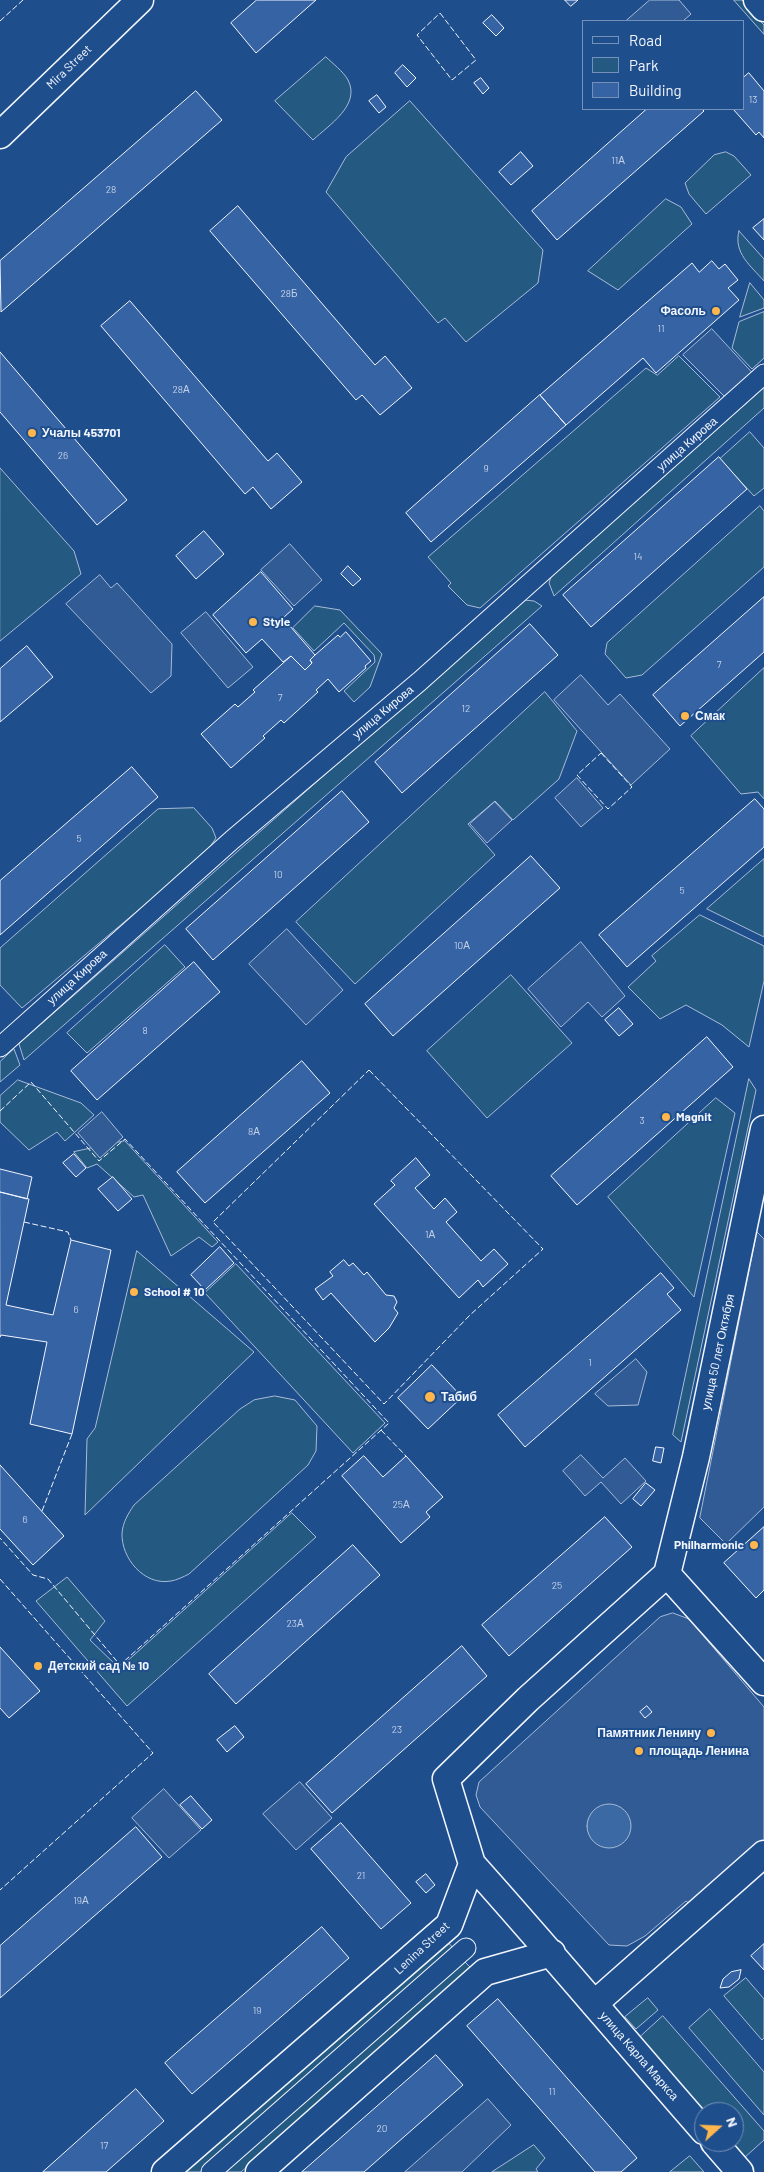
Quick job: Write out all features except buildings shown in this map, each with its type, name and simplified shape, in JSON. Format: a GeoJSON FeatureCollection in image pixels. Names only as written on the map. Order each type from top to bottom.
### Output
{"type":"FeatureCollection","features":[{"type":"Feature","properties":{"kind":"main road","name":"Mira Street"},"geometry":{"type":"LineString","coordinates":[[0,135],[140,0]]}},
{"type":"Feature","properties":{"kind":"main road"},"geometry":{"type":"LineString","coordinates":[[757,0],[764,8]]}},
{"type":"Feature","properties":{"kind":"main road","name":"улица 50 лет Октября"},"geometry":{"type":"LineString","coordinates":[[667,1574],[696,1456],[764,1129]]}},
{"type":"Feature","properties":{"kind":"main road"},"geometry":{"type":"LineString","coordinates":[[472,1864],[446,1779],[528,1699],[667,1574],[764,1682]]}},
{"type":"Feature","properties":{"kind":"main road"},"geometry":{"type":"LineString","coordinates":[[594,2004],[764,1854]]}},
{"type":"Feature","properties":{"kind":"main road","name":"улица Карла Маркса"},"geometry":{"type":"LineString","coordinates":[[472,1864],[552,1953],[694,2119]]}},
{"type":"Feature","properties":{"kind":"main road","name":"Lenina Street"},"geometry":{"type":"LineString","coordinates":[[165,2172],[449,1925],[472,1864]]}},
{"type":"Feature","properties":{"kind":"main road"},"geometry":{"type":"LineString","coordinates":[[259,2172],[485,1972],[552,1953]]}},
{"type":"Feature","properties":{"kind":"main road"},"geometry":{"type":"LineString","coordinates":[[723,2152],[740,2172]]}},
{"type":"Feature","properties":{"kind":"street","name":"улица Кирова"},"geometry":{"type":"LineString","coordinates":[[0,1047],[232,840],[420,680],[764,374]]}},
{"type":"Feature","properties":{"kind":"street"},"geometry":{"type":"LineString","coordinates":[[211,2172],[466,1948]]}},
{"type":"Feature","properties":{"kind":"green space"},"geometry":{"type":"Polygon","coordinates":[[[734,0],[742,0],[764,25],[764,34],[734,0]]]}},
{"type":"Feature","properties":{"kind":"green space"},"geometry":{"type":"Polygon","coordinates":[[[326,57],[348,80],[351,89],[350,98],[347,106],[335,121],[313,140],[275,101],[326,57]]]}},
{"type":"Feature","properties":{"kind":"green space"},"geometry":{"type":"Polygon","coordinates":[[[410,101],[543,250],[538,283],[466,342],[445,318],[438,323],[326,192],[346,157],[410,101]]]}},
{"type":"Feature","properties":{"kind":"green space"},"geometry":{"type":"Polygon","coordinates":[[[726,152],[734,156],[751,175],[706,214],[689,194],[685,183],[714,155],[726,152]]]}},
{"type":"Feature","properties":{"kind":"green space"},"geometry":{"type":"Polygon","coordinates":[[[666,199],[681,207],[692,224],[618,290],[588,271],[666,199]]]}},
{"type":"Feature","properties":{"kind":"green space"},"geometry":{"type":"Polygon","coordinates":[[[739,231],[764,259],[764,281],[741,253],[738,239],[739,231]]]}},
{"type":"Feature","properties":{"kind":"green space"},"geometry":{"type":"Polygon","coordinates":[[[750,283],[764,300],[764,308],[740,317],[750,283]]]}},
{"type":"Feature","properties":{"kind":"green space"},"geometry":{"type":"Polygon","coordinates":[[[764,312],[764,358],[752,369],[732,348],[739,322],[764,312]]]}},
{"type":"Feature","properties":{"kind":"green space"},"geometry":{"type":"Polygon","coordinates":[[[679,356],[720,397],[480,608],[467,605],[448,586],[451,583],[428,557],[646,368],[657,375],[679,356]]]}},
{"type":"Feature","properties":{"kind":"green space"},"geometry":{"type":"Polygon","coordinates":[[[764,388],[764,408],[554,596],[549,583],[551,577],[764,388]]]}},
{"type":"Feature","properties":{"kind":"green space"},"geometry":{"type":"Polygon","coordinates":[[[750,432],[764,448],[764,488],[754,496],[720,459],[750,432]]]}},
{"type":"Feature","properties":{"kind":"green space"},"geometry":{"type":"Polygon","coordinates":[[[0,468],[74,551],[81,574],[0,641],[0,468]]]}},
{"type":"Feature","properties":{"kind":"green space"},"geometry":{"type":"Polygon","coordinates":[[[760,506],[764,511],[764,567],[642,675],[626,678],[605,654],[607,643],[760,506]]]}},
{"type":"Feature","properties":{"kind":"green space"},"geometry":{"type":"Polygon","coordinates":[[[524,600],[534,601],[542,606],[24,1060],[19,1044],[524,600]]]}},
{"type":"Feature","properties":{"kind":"green space"},"geometry":{"type":"Polygon","coordinates":[[[315,606],[340,610],[382,654],[370,687],[354,702],[344,691],[375,662],[374,655],[344,623],[314,651],[293,628],[315,606]]]}},
{"type":"Feature","properties":{"kind":"green space"},"geometry":{"type":"Polygon","coordinates":[[[764,668],[764,799],[758,792],[741,794],[691,736],[764,668]]]}},
{"type":"Feature","properties":{"kind":"green space"},"geometry":{"type":"Polygon","coordinates":[[[545,692],[577,731],[559,779],[513,820],[495,801],[468,824],[495,855],[355,984],[296,922],[545,692]]]}},
{"type":"Feature","properties":{"kind":"green space"},"geometry":{"type":"Polygon","coordinates":[[[194,808],[212,828],[216,838],[205,854],[22,1008],[0,985],[0,948],[158,809],[194,808]]]}},
{"type":"Feature","properties":{"kind":"green space"},"geometry":{"type":"Polygon","coordinates":[[[764,859],[764,937],[707,909],[764,859]]]}},
{"type":"Feature","properties":{"kind":"green space"},"geometry":{"type":"Polygon","coordinates":[[[700,915],[764,946],[764,981],[749,1047],[722,1025],[686,1005],[660,1019],[628,987],[656,961],[652,956],[700,915]]]}},
{"type":"Feature","properties":{"kind":"green space"},"geometry":{"type":"Polygon","coordinates":[[[165,945],[185,967],[87,1053],[67,1033],[165,945]]]}},
{"type":"Feature","properties":{"kind":"green space"},"geometry":{"type":"Polygon","coordinates":[[[511,975],[572,1043],[487,1118],[427,1051],[511,975]]]}},
{"type":"Feature","properties":{"kind":"green space"},"geometry":{"type":"Polygon","coordinates":[[[14,1049],[20,1065],[0,1082],[0,1062],[14,1049]]]}},
{"type":"Feature","properties":{"kind":"green space"},"geometry":{"type":"Polygon","coordinates":[[[749,1079],[756,1090],[681,1442],[673,1435],[749,1079]]]}},
{"type":"Feature","properties":{"kind":"green space"},"geometry":{"type":"Polygon","coordinates":[[[18,1080],[81,1103],[94,1115],[65,1141],[57,1132],[29,1150],[0,1122],[0,1096],[18,1080]]]}},
{"type":"Feature","properties":{"kind":"green space"},"geometry":{"type":"Polygon","coordinates":[[[716,1098],[735,1113],[694,1297],[608,1197],[716,1098]]]}},
{"type":"Feature","properties":{"kind":"green space"},"geometry":{"type":"Polygon","coordinates":[[[125,1141],[218,1242],[212,1247],[199,1237],[171,1256],[143,1195],[134,1197],[97,1164],[87,1168],[74,1152],[125,1141]]]}},
{"type":"Feature","properties":{"kind":"green space"},"geometry":{"type":"Polygon","coordinates":[[[137,1251],[254,1352],[85,1515],[87,1439],[95,1428],[137,1251]]]}},
{"type":"Feature","properties":{"kind":"green space"},"geometry":{"type":"Polygon","coordinates":[[[236,1264],[385,1423],[353,1453],[205,1293],[236,1264]]]}},
{"type":"Feature","properties":{"kind":"green space"},"geometry":{"type":"Polygon","coordinates":[[[275,1396],[295,1400],[317,1426],[316,1451],[308,1465],[189,1574],[173,1581],[161,1581],[143,1575],[125,1552],[123,1542],[123,1525],[134,1505],[240,1409],[254,1400],[275,1396]]]}},
{"type":"Feature","properties":{"kind":"green space"},"geometry":{"type":"Polygon","coordinates":[[[292,1513],[316,1537],[127,1706],[36,1601],[67,1577],[105,1621],[90,1640],[119,1668],[292,1513]]]}},
{"type":"Feature","properties":{"kind":"green space"},"geometry":{"type":"Polygon","coordinates":[[[444,1938],[455,1950],[204,2172],[178,2172],[444,1938]]]}},
{"type":"Feature","properties":{"kind":"green space"},"geometry":{"type":"Polygon","coordinates":[[[461,1958],[472,1969],[241,2172],[218,2172],[461,1958]]]}},
{"type":"Feature","properties":{"kind":"green space"},"geometry":{"type":"Polygon","coordinates":[[[746,1978],[764,1999],[764,2038],[762,2040],[724,1996],[746,1978]]]}},
{"type":"Feature","properties":{"kind":"green space"},"geometry":{"type":"Polygon","coordinates":[[[648,1998],[658,2010],[636,2029],[625,2017],[648,1998]]]}},
{"type":"Feature","properties":{"kind":"green space"},"geometry":{"type":"Polygon","coordinates":[[[710,2009],[764,2072],[764,2115],[689,2028],[710,2009]]]}},
{"type":"Feature","properties":{"kind":"green space"},"geometry":{"type":"Polygon","coordinates":[[[663,2016],[739,2102],[695,2102],[639,2038],[663,2016]]]}},
{"type":"Feature","properties":{"kind":"green space"},"geometry":{"type":"Polygon","coordinates":[[[744,2108],[764,2131],[764,2140],[744,2158],[739,2152],[744,2152],[744,2108]]]}},
{"type":"Feature","properties":{"kind":"green space"},"geometry":{"type":"Polygon","coordinates":[[[534,2145],[545,2158],[536,2169],[538,2172],[492,2172],[534,2145]]]}},
{"type":"Feature","properties":{"kind":"green space"},"geometry":{"type":"Polygon","coordinates":[[[690,2156],[704,2172],[670,2172],[690,2156]]]}},
{"type":"Feature","properties":{"kind":"shaded area"},"geometry":{"type":"Polygon","coordinates":[[[650,0],[679,0],[691,14],[684,20],[627,20],[650,0]]]}},
{"type":"Feature","properties":{"kind":"shaded area"},"geometry":{"type":"Polygon","coordinates":[[[712,329],[758,379],[732,404],[683,355],[712,329]]]}},
{"type":"Feature","properties":{"kind":"shaded area"},"geometry":{"type":"Polygon","coordinates":[[[290,544],[322,580],[294,606],[261,570],[290,544]]]}},
{"type":"Feature","properties":{"kind":"shaded area"},"geometry":{"type":"Polygon","coordinates":[[[100,575],[111,588],[117,583],[172,644],[171,676],[151,693],[66,604],[100,575]]]}},
{"type":"Feature","properties":{"kind":"shaded area"},"geometry":{"type":"Polygon","coordinates":[[[206,612],[253,667],[228,688],[181,633],[206,612]]]}},
{"type":"Feature","properties":{"kind":"shaded area"},"geometry":{"type":"Polygon","coordinates":[[[581,675],[608,705],[620,694],[670,749],[631,785],[554,700],[581,675]]]}},
{"type":"Feature","properties":{"kind":"shaded area"},"geometry":{"type":"Polygon","coordinates":[[[577,778],[603,808],[581,827],[555,798],[577,778]]]}},
{"type":"Feature","properties":{"kind":"shaded area"},"geometry":{"type":"Polygon","coordinates":[[[495,802],[512,820],[487,843],[470,824],[495,802]]]}},
{"type":"Feature","properties":{"kind":"shaded area"},"geometry":{"type":"Polygon","coordinates":[[[287,929],[343,990],[306,1025],[249,964],[287,929]]]}},
{"type":"Feature","properties":{"kind":"shaded area"},"geometry":{"type":"Polygon","coordinates":[[[581,942],[625,996],[602,1017],[588,1002],[561,1027],[528,989],[581,942]]]}},
{"type":"Feature","properties":{"kind":"shaded area"},"geometry":{"type":"Polygon","coordinates":[[[102,1112],[123,1137],[100,1158],[78,1133],[102,1112]]]}},
{"type":"Feature","properties":{"kind":"shaded area"},"geometry":{"type":"Polygon","coordinates":[[[757,1232],[764,1239],[764,1507],[726,1544],[700,1518],[757,1232]]]}},
{"type":"Feature","properties":{"kind":"shaded area"},"geometry":{"type":"Polygon","coordinates":[[[636,1359],[647,1372],[638,1405],[608,1406],[595,1394],[636,1359]]]}},
{"type":"Feature","properties":{"kind":"shaded area"},"geometry":{"type":"Polygon","coordinates":[[[581,1455],[603,1478],[625,1458],[646,1481],[621,1504],[601,1482],[585,1496],[563,1471],[581,1455]]]}},
{"type":"Feature","properties":{"kind":"shaded area","name":"площадь Ленина"},"geometry":{"type":"Polygon","coordinates":[[[673,1613],[689,1619],[764,1707],[764,1841],[692,1906],[686,1901],[645,1936],[627,1946],[609,1945],[480,1807],[476,1795],[479,1782],[660,1617],[673,1613]]]}},
{"type":"Feature","properties":{"kind":"shaded area"},"geometry":{"type":"Polygon","coordinates":[[[300,1782],[332,1818],[296,1850],[263,1814],[300,1782]]]}},
{"type":"Feature","properties":{"kind":"shaded area"},"geometry":{"type":"Polygon","coordinates":[[[164,1789],[201,1830],[169,1858],[132,1818],[164,1789]]]}},
{"type":"Feature","properties":{"kind":"shaded area"},"geometry":{"type":"Polygon","coordinates":[[[605,1804],[613,1804],[625,1810],[631,1826],[625,1842],[613,1848],[605,1848],[593,1842],[587,1830],[587,1822],[593,1810],[605,1804]]]}},
{"type":"Feature","properties":{"kind":"shaded area"},"geometry":{"type":"Polygon","coordinates":[[[488,2099],[511,2125],[462,2172],[405,2172],[488,2099]]]}},
{"type":"Feature","properties":{"kind":"fence"},"geometry":{"type":"LineString","coordinates":[[0,21],[23,0]]}},
{"type":"Feature","properties":{"kind":"fence"},"geometry":{"type":"LineString","coordinates":[[440,13],[476,60],[452,80],[417,35],[440,13]]}},
{"type":"Feature","properties":{"kind":"fence"},"geometry":{"type":"LineString","coordinates":[[601,753],[632,787],[608,809],[577,775],[601,753]]}},
{"type":"Feature","properties":{"kind":"fence"},"geometry":{"type":"LineString","coordinates":[[369,1070],[543,1249],[470,1315],[384,1404],[213,1222],[369,1070]]}},
{"type":"Feature","properties":{"kind":"fence"},"geometry":{"type":"LineString","coordinates":[[0,1111],[31,1082],[99,1161],[125,1139],[389,1423],[120,1665],[48,1579],[33,1575],[0,1538]]}},
{"type":"Feature","properties":{"kind":"fence"},"geometry":{"type":"LineString","coordinates":[[24,1222],[68,1232],[71,1240]]}},
{"type":"Feature","properties":{"kind":"fence"},"geometry":{"type":"LineString","coordinates":[[381,1430],[406,1456]]}},
{"type":"Feature","properties":{"kind":"fence"},"geometry":{"type":"LineString","coordinates":[[42,1511],[72,1434]]}},
{"type":"Feature","properties":{"kind":"fence"},"geometry":{"type":"LineString","coordinates":[[0,1579],[153,1753],[0,1890]]}},
{"type":"Feature","properties":{"kind":"place","name":"Фасоль"},"geometry":{"type":"Point","coordinates":[716,311]}},
{"type":"Feature","properties":{"kind":"place","name":"Учалы 453701"},"geometry":{"type":"Point","coordinates":[32,433]}},
{"type":"Feature","properties":{"kind":"place","name":"Style"},"geometry":{"type":"Point","coordinates":[253,622]}},
{"type":"Feature","properties":{"kind":"place","name":"Смак"},"geometry":{"type":"Point","coordinates":[685,716]}},
{"type":"Feature","properties":{"kind":"place","name":"Magnit"},"geometry":{"type":"Point","coordinates":[666,1117]}},
{"type":"Feature","properties":{"kind":"place","name":"School # 10"},"geometry":{"type":"Point","coordinates":[134,1292]}},
{"type":"Feature","properties":{"kind":"place","name":"Табиб"},"geometry":{"type":"Point","coordinates":[430,1397]}},
{"type":"Feature","properties":{"kind":"place","name":"Philharmonic"},"geometry":{"type":"Point","coordinates":[754,1545]}},
{"type":"Feature","properties":{"kind":"place","name":"Детский сад № 10"},"geometry":{"type":"Point","coordinates":[38,1666]}},
{"type":"Feature","properties":{"kind":"place","name":"Памятник Ленину"},"geometry":{"type":"Point","coordinates":[711,1733]}},
{"type":"Feature","properties":{"kind":"place","name":"площадь Ленина"},"geometry":{"type":"Point","coordinates":[639,1751]}}]}
